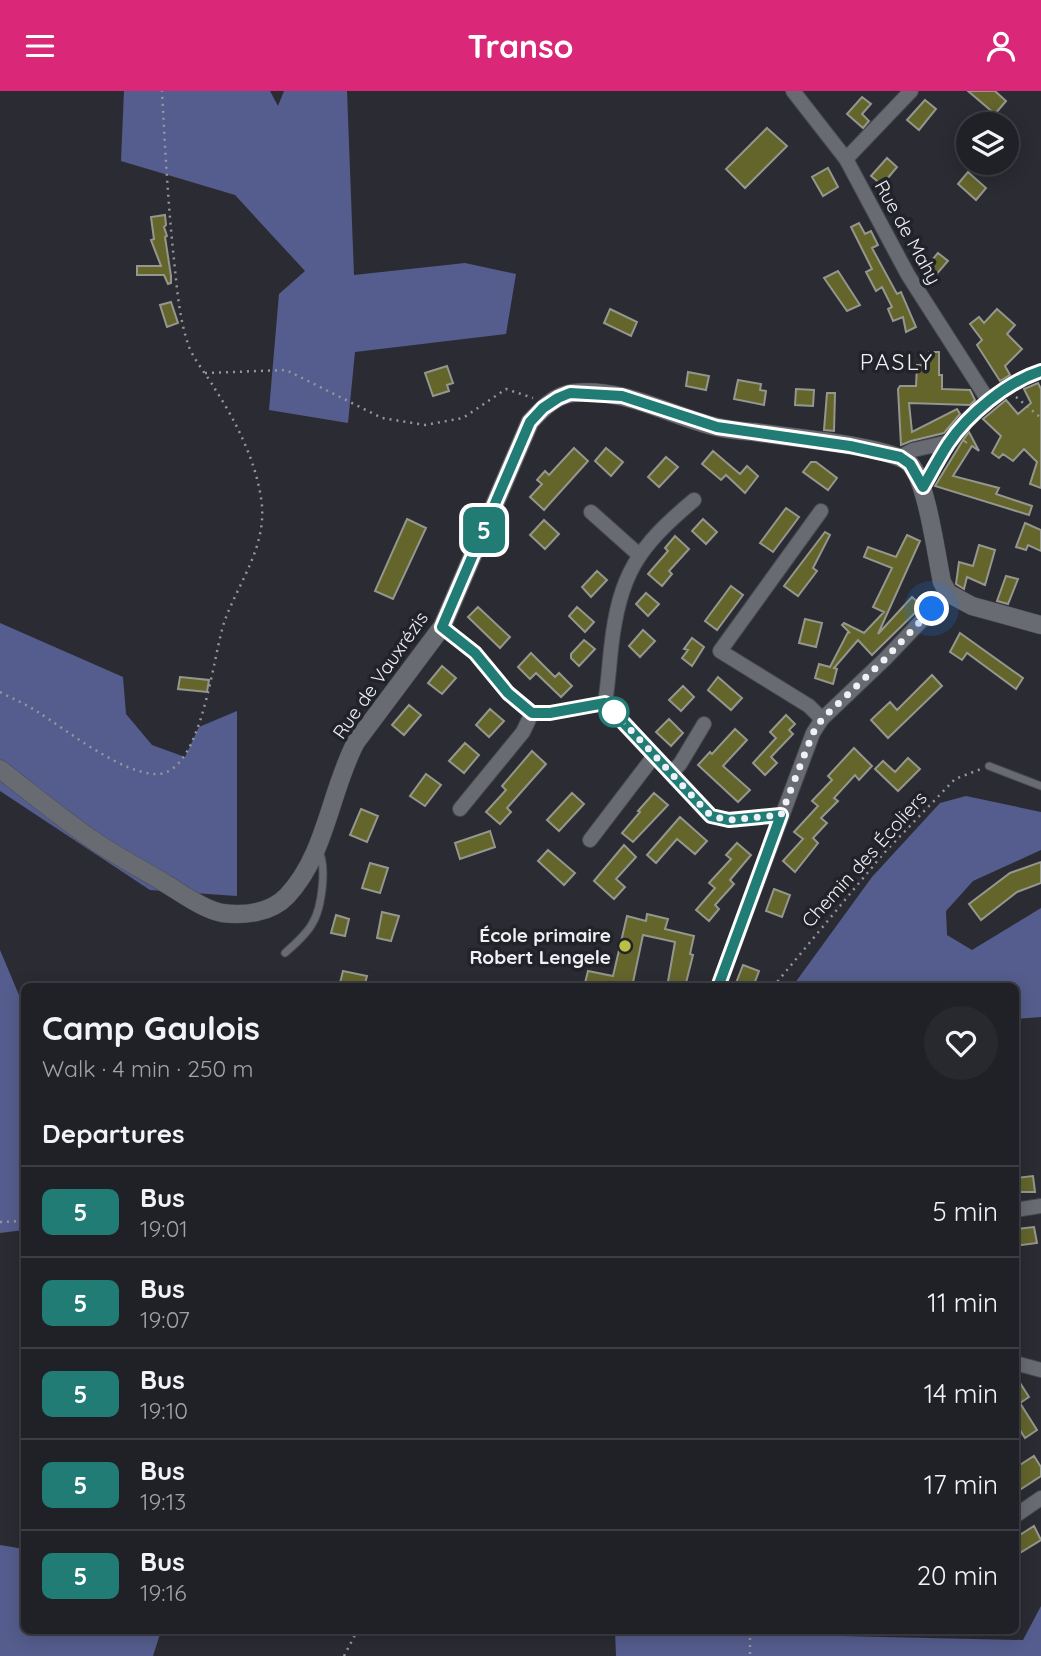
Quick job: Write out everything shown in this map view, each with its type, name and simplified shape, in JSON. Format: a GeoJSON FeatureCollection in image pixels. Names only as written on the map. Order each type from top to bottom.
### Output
{"type":"FeatureCollection","features":[{"type":"Feature","properties":{"kind":"street","name":"Rue de Mahy"},"geometry":{"type":"LineString","coordinates":[[793,91],[846,159],[908,275],[988,400]]}},
{"type":"Feature","properties":{"kind":"street"},"geometry":{"type":"LineString","coordinates":[[846,159],[911,91]]}},
{"type":"Feature","properties":{"kind":"street"},"geometry":{"type":"LineString","coordinates":[[923,487],[949,442],[988,400],[1007,386],[1041,371]]}},
{"type":"Feature","properties":{"kind":"street"},"geometry":{"type":"LineString","coordinates":[[550,403],[570,393],[622,396],[717,427],[850,446],[900,457],[910,464],[923,487],[942,582],[948,593],[972,606],[1041,625]]}},
{"type":"Feature","properties":{"kind":"street","name":"Rue de Vauxrézis"},"geometry":{"type":"LineString","coordinates":[[0,769],[93,840],[196,902],[221,912],[250,913],[267,910],[286,898],[305,872],[317,848],[346,762],[356,743],[442,627],[530,422],[550,403]]}},
{"type":"Feature","properties":{"kind":"street"},"geometry":{"type":"LineString","coordinates":[[900,457],[913,450],[949,442]]}},
{"type":"Feature","properties":{"kind":"street"},"geometry":{"type":"LineString","coordinates":[[694,499],[664,525],[638,554],[625,582],[615,617],[605,703],[711,816],[729,820],[781,815]]}},
{"type":"Feature","properties":{"kind":"street"},"geometry":{"type":"LineString","coordinates":[[821,511],[720,651],[809,706],[822,719]]}},
{"type":"Feature","properties":{"kind":"street"},"geometry":{"type":"LineString","coordinates":[[591,512],[638,554]]}},
{"type":"Feature","properties":{"kind":"street"},"geometry":{"type":"LineString","coordinates":[[719,983],[813,733],[822,719],[885,659],[948,593]]}},
{"type":"Feature","properties":{"kind":"street"},"geometry":{"type":"LineString","coordinates":[[442,627],[475,653],[508,693],[532,713],[550,713],[605,703]]}},
{"type":"Feature","properties":{"kind":"street"},"geometry":{"type":"LineString","coordinates":[[460,809],[523,732],[532,713]]}},
{"type":"Feature","properties":{"kind":"street"},"geometry":{"type":"LineString","coordinates":[[671,773],[680,764],[704,723]]}},
{"type":"Feature","properties":{"kind":"street"},"geometry":{"type":"LineString","coordinates":[[590,840],[654,757]]}},
{"type":"Feature","properties":{"kind":"street"},"geometry":{"type":"LineString","coordinates":[[1019,1209],[1041,1206]]}},
{"type":"Feature","properties":{"kind":"street"},"geometry":{"type":"LineString","coordinates":[[1019,1364],[1041,1370]]}},
{"type":"Feature","properties":{"kind":"street"},"geometry":{"type":"LineString","coordinates":[[1019,1513],[1041,1499]]}},
{"type":"Feature","properties":{"kind":"lane"},"geometry":{"type":"LineString","coordinates":[[989,765],[1041,786]]}},
{"type":"Feature","properties":{"kind":"lane","name":"Rue de Vauxrézis"},"geometry":{"type":"LineString","coordinates":[[285,953],[312,924],[320,907],[323,856],[317,848]]}},
{"type":"Feature","properties":{"kind":"path"},"geometry":{"type":"LineString","coordinates":[[0,692],[34,709],[126,766],[145,774],[162,774],[174,768],[186,753],[205,708],[224,622],[259,544],[262,506],[249,453],[188,346],[179,302],[169,213],[162,91]]}},
{"type":"Feature","properties":{"kind":"path"},"geometry":{"type":"LineString","coordinates":[[205,373],[286,370],[382,418],[425,425],[463,418],[506,389],[550,403]]}},
{"type":"Feature","properties":{"kind":"path"},"geometry":{"type":"LineString","coordinates":[[1007,386],[1013,395],[1041,418]]}},
{"type":"Feature","properties":{"kind":"path","name":"Chemin des Écoliers"},"geometry":{"type":"LineString","coordinates":[[776,983],[883,854],[955,779],[989,765]]}},
{"type":"Feature","properties":{"kind":"path"},"geometry":{"type":"LineString","coordinates":[[0,1222],[21,1221]]}},
{"type":"Feature","properties":{"kind":"path"},"geometry":{"type":"LineString","coordinates":[[344,1656],[355,1634]]}},
{"type":"Feature","properties":{"kind":"path"},"geometry":{"type":"LineString","coordinates":[[750,1634],[750,1656]]}},
{"type":"Feature","properties":{"kind":"shaded area"},"geometry":{"type":"Polygon","coordinates":[[[124,91],[270,91],[278,106],[284,91],[347,91],[354,275],[465,263],[516,274],[506,334],[355,352],[348,423],[269,410],[279,294],[305,271],[235,195],[121,161],[124,91]]]}},
{"type":"Feature","properties":{"kind":"shaded area"},"geometry":{"type":"Polygon","coordinates":[[[0,623],[123,677],[126,714],[152,745],[185,757],[199,727],[237,711],[237,896],[150,890],[0,791],[0,623]]]}},
{"type":"Feature","properties":{"kind":"shaded area"},"geometry":{"type":"Polygon","coordinates":[[[966,796],[1041,812],[1041,850],[973,881],[946,911],[947,935],[972,950],[1041,908],[1041,1017],[1019,1019],[1019,983],[795,983],[872,877],[940,803],[966,796]]]}},
{"type":"Feature","properties":{"kind":"shaded area"},"geometry":{"type":"Polygon","coordinates":[[[0,950],[21,1000],[21,1230],[0,1233],[0,950]]]}},
{"type":"Feature","properties":{"kind":"shaded area"},"geometry":{"type":"Polygon","coordinates":[[[0,1545],[21,1548],[21,1634],[160,1634],[153,1656],[0,1656],[0,1545]]]}},
{"type":"Feature","properties":{"kind":"shaded area"},"geometry":{"type":"Polygon","coordinates":[[[1041,1606],[1041,1656],[616,1656],[615,1634],[838,1634],[1023,1640],[1041,1606]]]}},
{"type":"Feature","properties":{"kind":"building"},"geometry":{"type":"Polygon","coordinates":[[[968,91],[995,91],[1006,101],[997,112],[993,112],[968,91]]]}},
{"type":"Feature","properties":{"kind":"building"},"geometry":{"type":"Polygon","coordinates":[[[862,97],[871,104],[862,114],[869,121],[863,128],[847,114],[862,97]]]}},
{"type":"Feature","properties":{"kind":"building"},"geometry":{"type":"Polygon","coordinates":[[[925,100],[936,109],[919,130],[907,120],[925,100]]]}},
{"type":"Feature","properties":{"kind":"building"},"geometry":{"type":"Polygon","coordinates":[[[767,128],[787,146],[745,188],[726,169],[767,128]]]}},
{"type":"Feature","properties":{"kind":"building"},"geometry":{"type":"Polygon","coordinates":[[[887,158],[897,167],[882,185],[871,176],[887,158]]]}},
{"type":"Feature","properties":{"kind":"building"},"geometry":{"type":"Polygon","coordinates":[[[828,168],[838,187],[823,196],[812,177],[828,168]]]}},
{"type":"Feature","properties":{"kind":"building"},"geometry":{"type":"Polygon","coordinates":[[[966,175],[971,175],[986,188],[976,200],[958,184],[966,175]]]}},
{"type":"Feature","properties":{"kind":"building"},"geometry":{"type":"Polygon","coordinates":[[[165,215],[164,227],[171,276],[171,283],[168,284],[164,275],[137,275],[137,266],[161,266],[151,240],[154,239],[151,217],[165,215]]]}},
{"type":"Feature","properties":{"kind":"building"},"geometry":{"type":"Polygon","coordinates":[[[859,223],[865,234],[871,231],[878,245],[872,248],[897,294],[901,292],[916,327],[906,332],[903,317],[893,321],[888,309],[892,307],[882,287],[876,291],[866,272],[872,269],[851,227],[859,223]]]}},
{"type":"Feature","properties":{"kind":"building"},"geometry":{"type":"Polygon","coordinates":[[[938,253],[948,261],[934,277],[925,268],[938,253]]]}},
{"type":"Feature","properties":{"kind":"building"},"geometry":{"type":"Polygon","coordinates":[[[838,271],[860,305],[847,311],[824,278],[838,271]]]}},
{"type":"Feature","properties":{"kind":"building"},"geometry":{"type":"Polygon","coordinates":[[[171,302],[178,323],[167,327],[160,305],[171,302]]]}},
{"type":"Feature","properties":{"kind":"building"},"geometry":{"type":"Polygon","coordinates":[[[610,309],[637,322],[631,336],[604,323],[610,309]]]}},
{"type":"Feature","properties":{"kind":"building"},"geometry":{"type":"Polygon","coordinates":[[[997,309],[1015,325],[1007,334],[1022,349],[1005,366],[1010,375],[1000,381],[977,345],[982,340],[970,324],[979,317],[984,323],[997,309]]]}},
{"type":"Feature","properties":{"kind":"building"},"geometry":{"type":"Polygon","coordinates":[[[929,352],[939,352],[942,389],[970,390],[975,400],[970,405],[909,403],[912,432],[957,409],[960,414],[944,433],[901,445],[898,389],[900,386],[916,386],[917,365],[928,365],[929,352]]]}},
{"type":"Feature","properties":{"kind":"building"},"geometry":{"type":"Polygon","coordinates":[[[447,366],[453,383],[447,385],[449,391],[433,396],[425,373],[447,366]]]}},
{"type":"Feature","properties":{"kind":"building"},"geometry":{"type":"Polygon","coordinates":[[[688,372],[709,376],[706,390],[686,386],[688,372]]]}},
{"type":"Feature","properties":{"kind":"building"},"geometry":{"type":"Polygon","coordinates":[[[738,380],[761,384],[760,390],[766,391],[764,405],[734,399],[738,380]]]}},
{"type":"Feature","properties":{"kind":"building"},"geometry":{"type":"Polygon","coordinates":[[[1038,383],[1041,389],[1041,488],[1030,484],[1037,462],[1024,449],[1013,461],[1003,454],[999,458],[992,453],[1001,436],[983,419],[1006,400],[1018,414],[1031,403],[1024,389],[1038,383]]]}},
{"type":"Feature","properties":{"kind":"building"},"geometry":{"type":"Polygon","coordinates":[[[796,389],[814,390],[813,406],[795,405],[796,389]]]}},
{"type":"Feature","properties":{"kind":"building"},"geometry":{"type":"Polygon","coordinates":[[[827,393],[835,393],[834,431],[824,430],[827,393]]]}},
{"type":"Feature","properties":{"kind":"building"},"geometry":{"type":"Polygon","coordinates":[[[969,432],[979,451],[972,446],[953,476],[999,488],[996,494],[1032,506],[1029,515],[935,486],[969,432]]]}},
{"type":"Feature","properties":{"kind":"building"},"geometry":{"type":"Polygon","coordinates":[[[574,448],[588,461],[544,510],[530,497],[542,484],[537,480],[545,471],[549,475],[574,448]]]}},
{"type":"Feature","properties":{"kind":"building"},"geometry":{"type":"Polygon","coordinates":[[[606,448],[623,462],[611,476],[595,461],[606,448]]]}},
{"type":"Feature","properties":{"kind":"building"},"geometry":{"type":"Polygon","coordinates":[[[713,451],[740,474],[747,466],[758,476],[745,493],[726,475],[721,480],[702,464],[713,451]]]}},
{"type":"Feature","properties":{"kind":"building"},"geometry":{"type":"Polygon","coordinates":[[[666,457],[678,467],[659,487],[648,477],[666,457]]]}},
{"type":"Feature","properties":{"kind":"building"},"geometry":{"type":"Polygon","coordinates":[[[811,462],[816,462],[837,478],[828,490],[803,472],[811,462]]]}},
{"type":"Feature","properties":{"kind":"building"},"geometry":{"type":"Polygon","coordinates":[[[786,508],[799,517],[773,552],[760,543],[786,508]]]}},
{"type":"Feature","properties":{"kind":"building"},"geometry":{"type":"Polygon","coordinates":[[[407,519],[426,528],[393,599],[375,591],[407,519]]]}},
{"type":"Feature","properties":{"kind":"building"},"geometry":{"type":"Polygon","coordinates":[[[703,519],[717,532],[706,544],[692,531],[703,519]]]}},
{"type":"Feature","properties":{"kind":"building"},"geometry":{"type":"Polygon","coordinates":[[[544,520],[559,534],[545,549],[530,535],[544,520]]]}},
{"type":"Feature","properties":{"kind":"building"},"geometry":{"type":"Polygon","coordinates":[[[1025,523],[1041,530],[1041,551],[1028,545],[1026,550],[1016,547],[1025,523]]]}},
{"type":"Feature","properties":{"kind":"building"},"geometry":{"type":"Polygon","coordinates":[[[825,532],[830,535],[813,568],[817,571],[798,596],[784,586],[825,532]]]}},
{"type":"Feature","properties":{"kind":"building"},"geometry":{"type":"Polygon","coordinates":[[[907,535],[920,541],[878,634],[912,597],[922,606],[872,655],[858,640],[834,668],[837,669],[833,684],[815,678],[819,664],[830,667],[848,632],[850,633],[842,625],[844,623],[864,633],[884,612],[873,607],[892,568],[864,557],[868,547],[896,557],[907,535]]]}},
{"type":"Feature","properties":{"kind":"building"},"geometry":{"type":"Polygon","coordinates":[[[675,536],[689,549],[669,571],[672,574],[662,586],[648,574],[668,551],[665,548],[675,536]]]}},
{"type":"Feature","properties":{"kind":"building"},"geometry":{"type":"Polygon","coordinates":[[[979,545],[995,550],[985,585],[967,577],[964,589],[956,584],[959,562],[973,566],[979,545]]]}},
{"type":"Feature","properties":{"kind":"building"},"geometry":{"type":"Polygon","coordinates":[[[597,571],[607,580],[591,597],[582,587],[597,571]]]}},
{"type":"Feature","properties":{"kind":"building"},"geometry":{"type":"Polygon","coordinates":[[[1006,576],[1018,579],[1008,604],[997,601],[1006,576]]]}},
{"type":"Feature","properties":{"kind":"building"},"geometry":{"type":"Polygon","coordinates":[[[731,586],[743,595],[717,630],[705,621],[731,586]]]}},
{"type":"Feature","properties":{"kind":"building"},"geometry":{"type":"Polygon","coordinates":[[[646,593],[659,604],[648,616],[636,604],[646,593]]]}},
{"type":"Feature","properties":{"kind":"building"},"geometry":{"type":"Polygon","coordinates":[[[478,607],[510,637],[500,648],[468,617],[478,607]]]}},
{"type":"Feature","properties":{"kind":"building"},"geometry":{"type":"Polygon","coordinates":[[[577,607],[594,622],[585,632],[569,616],[577,607]]]}},
{"type":"Feature","properties":{"kind":"building"},"geometry":{"type":"Polygon","coordinates":[[[805,619],[822,623],[816,647],[799,643],[805,619]]]}},
{"type":"Feature","properties":{"kind":"building"},"geometry":{"type":"Polygon","coordinates":[[[643,630],[655,641],[640,657],[629,646],[643,630]]]}},
{"type":"Feature","properties":{"kind":"building"},"geometry":{"type":"Polygon","coordinates":[[[960,633],[1023,678],[1016,689],[967,653],[962,660],[950,652],[960,633]]]}},
{"type":"Feature","properties":{"kind":"building"},"geometry":{"type":"Polygon","coordinates":[[[692,638],[704,647],[692,666],[682,658],[688,650],[684,649],[692,638]]]}},
{"type":"Feature","properties":{"kind":"building"},"geometry":{"type":"Polygon","coordinates":[[[584,640],[595,649],[579,666],[571,658],[571,654],[584,640]]]}},
{"type":"Feature","properties":{"kind":"building"},"geometry":{"type":"Polygon","coordinates":[[[531,653],[555,677],[559,673],[572,686],[561,697],[536,673],[530,679],[518,667],[531,653]]]}},
{"type":"Feature","properties":{"kind":"building"},"geometry":{"type":"Polygon","coordinates":[[[442,666],[456,678],[442,694],[428,683],[442,666]]]}},
{"type":"Feature","properties":{"kind":"building"},"geometry":{"type":"Polygon","coordinates":[[[932,675],[942,686],[888,738],[871,720],[890,702],[897,710],[932,675]]]}},
{"type":"Feature","properties":{"kind":"building"},"geometry":{"type":"Polygon","coordinates":[[[180,677],[209,680],[207,692],[178,689],[180,677]]]}},
{"type":"Feature","properties":{"kind":"building"},"geometry":{"type":"Polygon","coordinates":[[[718,677],[742,698],[731,710],[708,690],[718,677]]]}},
{"type":"Feature","properties":{"kind":"building"},"geometry":{"type":"Polygon","coordinates":[[[683,686],[694,697],[681,711],[669,700],[683,686]]]}},
{"type":"Feature","properties":{"kind":"building"},"geometry":{"type":"Polygon","coordinates":[[[409,705],[421,715],[404,735],[392,725],[409,705]]]}},
{"type":"Feature","properties":{"kind":"building"},"geometry":{"type":"Polygon","coordinates":[[[490,709],[504,721],[489,737],[476,725],[490,709]]]}},
{"type":"Feature","properties":{"kind":"building"},"geometry":{"type":"Polygon","coordinates":[[[786,715],[795,724],[789,730],[793,734],[771,757],[777,763],[765,775],[753,763],[776,738],[770,732],[786,715]]]}},
{"type":"Feature","properties":{"kind":"building"},"geometry":{"type":"Polygon","coordinates":[[[669,719],[683,733],[671,746],[656,732],[669,719]]]}},
{"type":"Feature","properties":{"kind":"building"},"geometry":{"type":"Polygon","coordinates":[[[735,729],[747,740],[723,766],[750,790],[738,802],[698,765],[735,729]]]}},
{"type":"Feature","properties":{"kind":"building"},"geometry":{"type":"Polygon","coordinates":[[[465,743],[479,755],[464,773],[449,761],[465,743]]]}},
{"type":"Feature","properties":{"kind":"building"},"geometry":{"type":"Polygon","coordinates":[[[854,748],[872,766],[859,780],[855,775],[834,798],[838,801],[821,818],[827,823],[813,838],[818,843],[795,872],[783,861],[803,839],[794,832],[818,806],[812,801],[832,780],[828,776],[854,748]]]}},
{"type":"Feature","properties":{"kind":"building"},"geometry":{"type":"Polygon","coordinates":[[[532,751],[546,764],[507,808],[511,812],[500,824],[486,812],[506,790],[502,786],[532,751]]]}},
{"type":"Feature","properties":{"kind":"building"},"geometry":{"type":"Polygon","coordinates":[[[908,758],[920,769],[898,791],[875,769],[883,761],[895,772],[908,758]]]}},
{"type":"Feature","properties":{"kind":"building"},"geometry":{"type":"Polygon","coordinates":[[[426,774],[441,785],[425,806],[410,796],[426,774]]]}},
{"type":"Feature","properties":{"kind":"building"},"geometry":{"type":"Polygon","coordinates":[[[572,793],[584,804],[559,831],[547,820],[572,793]]]}},
{"type":"Feature","properties":{"kind":"building"},"geometry":{"type":"Polygon","coordinates":[[[654,793],[668,805],[633,842],[622,833],[654,793]]]}},
{"type":"Feature","properties":{"kind":"building"},"geometry":{"type":"Polygon","coordinates":[[[361,809],[378,816],[367,842],[350,835],[361,809]]]}},
{"type":"Feature","properties":{"kind":"building"},"geometry":{"type":"Polygon","coordinates":[[[680,817],[707,841],[695,854],[677,839],[656,863],[647,855],[680,817]]]}},
{"type":"Feature","properties":{"kind":"building"},"geometry":{"type":"Polygon","coordinates":[[[490,831],[495,847],[460,859],[455,843],[490,831]]]}},
{"type":"Feature","properties":{"kind":"building"},"geometry":{"type":"Polygon","coordinates":[[[737,843],[751,855],[730,880],[734,884],[715,905],[719,909],[709,921],[696,910],[715,888],[709,883],[731,859],[726,855],[737,843]]]}},
{"type":"Feature","properties":{"kind":"building"},"geometry":{"type":"Polygon","coordinates":[[[624,845],[636,857],[616,879],[625,887],[614,899],[594,881],[624,845]]]}},
{"type":"Feature","properties":{"kind":"building"},"geometry":{"type":"Polygon","coordinates":[[[548,850],[575,873],[564,885],[538,861],[548,850]]]}},
{"type":"Feature","properties":{"kind":"building"},"geometry":{"type":"Polygon","coordinates":[[[1041,862],[1041,883],[1017,892],[981,920],[969,904],[1010,873],[1041,862]]]}},
{"type":"Feature","properties":{"kind":"building"},"geometry":{"type":"Polygon","coordinates":[[[370,863],[388,868],[380,893],[362,888],[370,863]]]}},
{"type":"Feature","properties":{"kind":"building"},"geometry":{"type":"Polygon","coordinates":[[[774,889],[790,895],[782,917],[766,911],[774,889]]]}},
{"type":"Feature","properties":{"kind":"building"},"geometry":{"type":"Polygon","coordinates":[[[382,912],[399,916],[391,941],[377,938],[382,912]]]}},
{"type":"Feature","properties":{"kind":"building"},"geometry":{"type":"Polygon","coordinates":[[[647,914],[668,919],[665,929],[694,936],[690,954],[693,955],[686,983],[668,983],[675,942],[643,935],[633,983],[585,983],[588,971],[613,976],[627,916],[646,921],[647,914]]]}},
{"type":"Feature","properties":{"kind":"building"},"geometry":{"type":"Polygon","coordinates":[[[336,915],[349,919],[345,936],[331,933],[336,915]]]}},
{"type":"Feature","properties":{"kind":"building"},"geometry":{"type":"Polygon","coordinates":[[[743,965],[759,971],[754,983],[736,983],[743,965]]]}},
{"type":"Feature","properties":{"kind":"building"},"geometry":{"type":"Polygon","coordinates":[[[343,971],[367,976],[365,983],[340,983],[343,971]]]}},
{"type":"Feature","properties":{"kind":"building"},"geometry":{"type":"Polygon","coordinates":[[[1033,1176],[1035,1192],[1019,1192],[1019,1178],[1033,1176]]]}},
{"type":"Feature","properties":{"kind":"building"},"geometry":{"type":"Polygon","coordinates":[[[1034,1227],[1037,1243],[1019,1245],[1019,1229],[1034,1227]]]}},
{"type":"Feature","properties":{"kind":"building"},"geometry":{"type":"Polygon","coordinates":[[[1019,1381],[1029,1397],[1020,1403],[1037,1430],[1025,1438],[1019,1428],[1019,1381]]]}},
{"type":"Feature","properties":{"kind":"building"},"geometry":{"type":"Polygon","coordinates":[[[1034,1456],[1041,1467],[1041,1476],[1019,1490],[1019,1465],[1034,1456]]]}},
{"type":"Feature","properties":{"kind":"building"},"geometry":{"type":"Polygon","coordinates":[[[1034,1526],[1041,1540],[1019,1554],[1019,1535],[1034,1526]]]}},
{"type":"Feature","properties":{"kind":"bus line","name":"5"},"geometry":{"type":"LineString","coordinates":[[719,983],[781,815],[729,820],[711,816],[605,703],[550,713],[532,713],[508,693],[475,653],[442,627],[530,422],[543,408],[570,393],[622,396],[717,427],[850,446],[900,457],[910,464],[923,487],[949,442],[988,400],[1007,386],[1041,371]]}},
{"type":"Feature","properties":{"kind":"place","name":"École primaire Robert Lengele"},"geometry":{"type":"Point","coordinates":[625,946]}},
{"type":"Feature","properties":{"kind":"district","name":"PASLY"},"geometry":{"type":"Point","coordinates":[897,362]}},
{"type":"Feature","properties":{"kind":"route"},"geometry":{"type":"LineString","coordinates":[[614,712],[711,816],[729,820],[781,815],[813,733],[822,719],[885,659],[932,609]]}}]}
